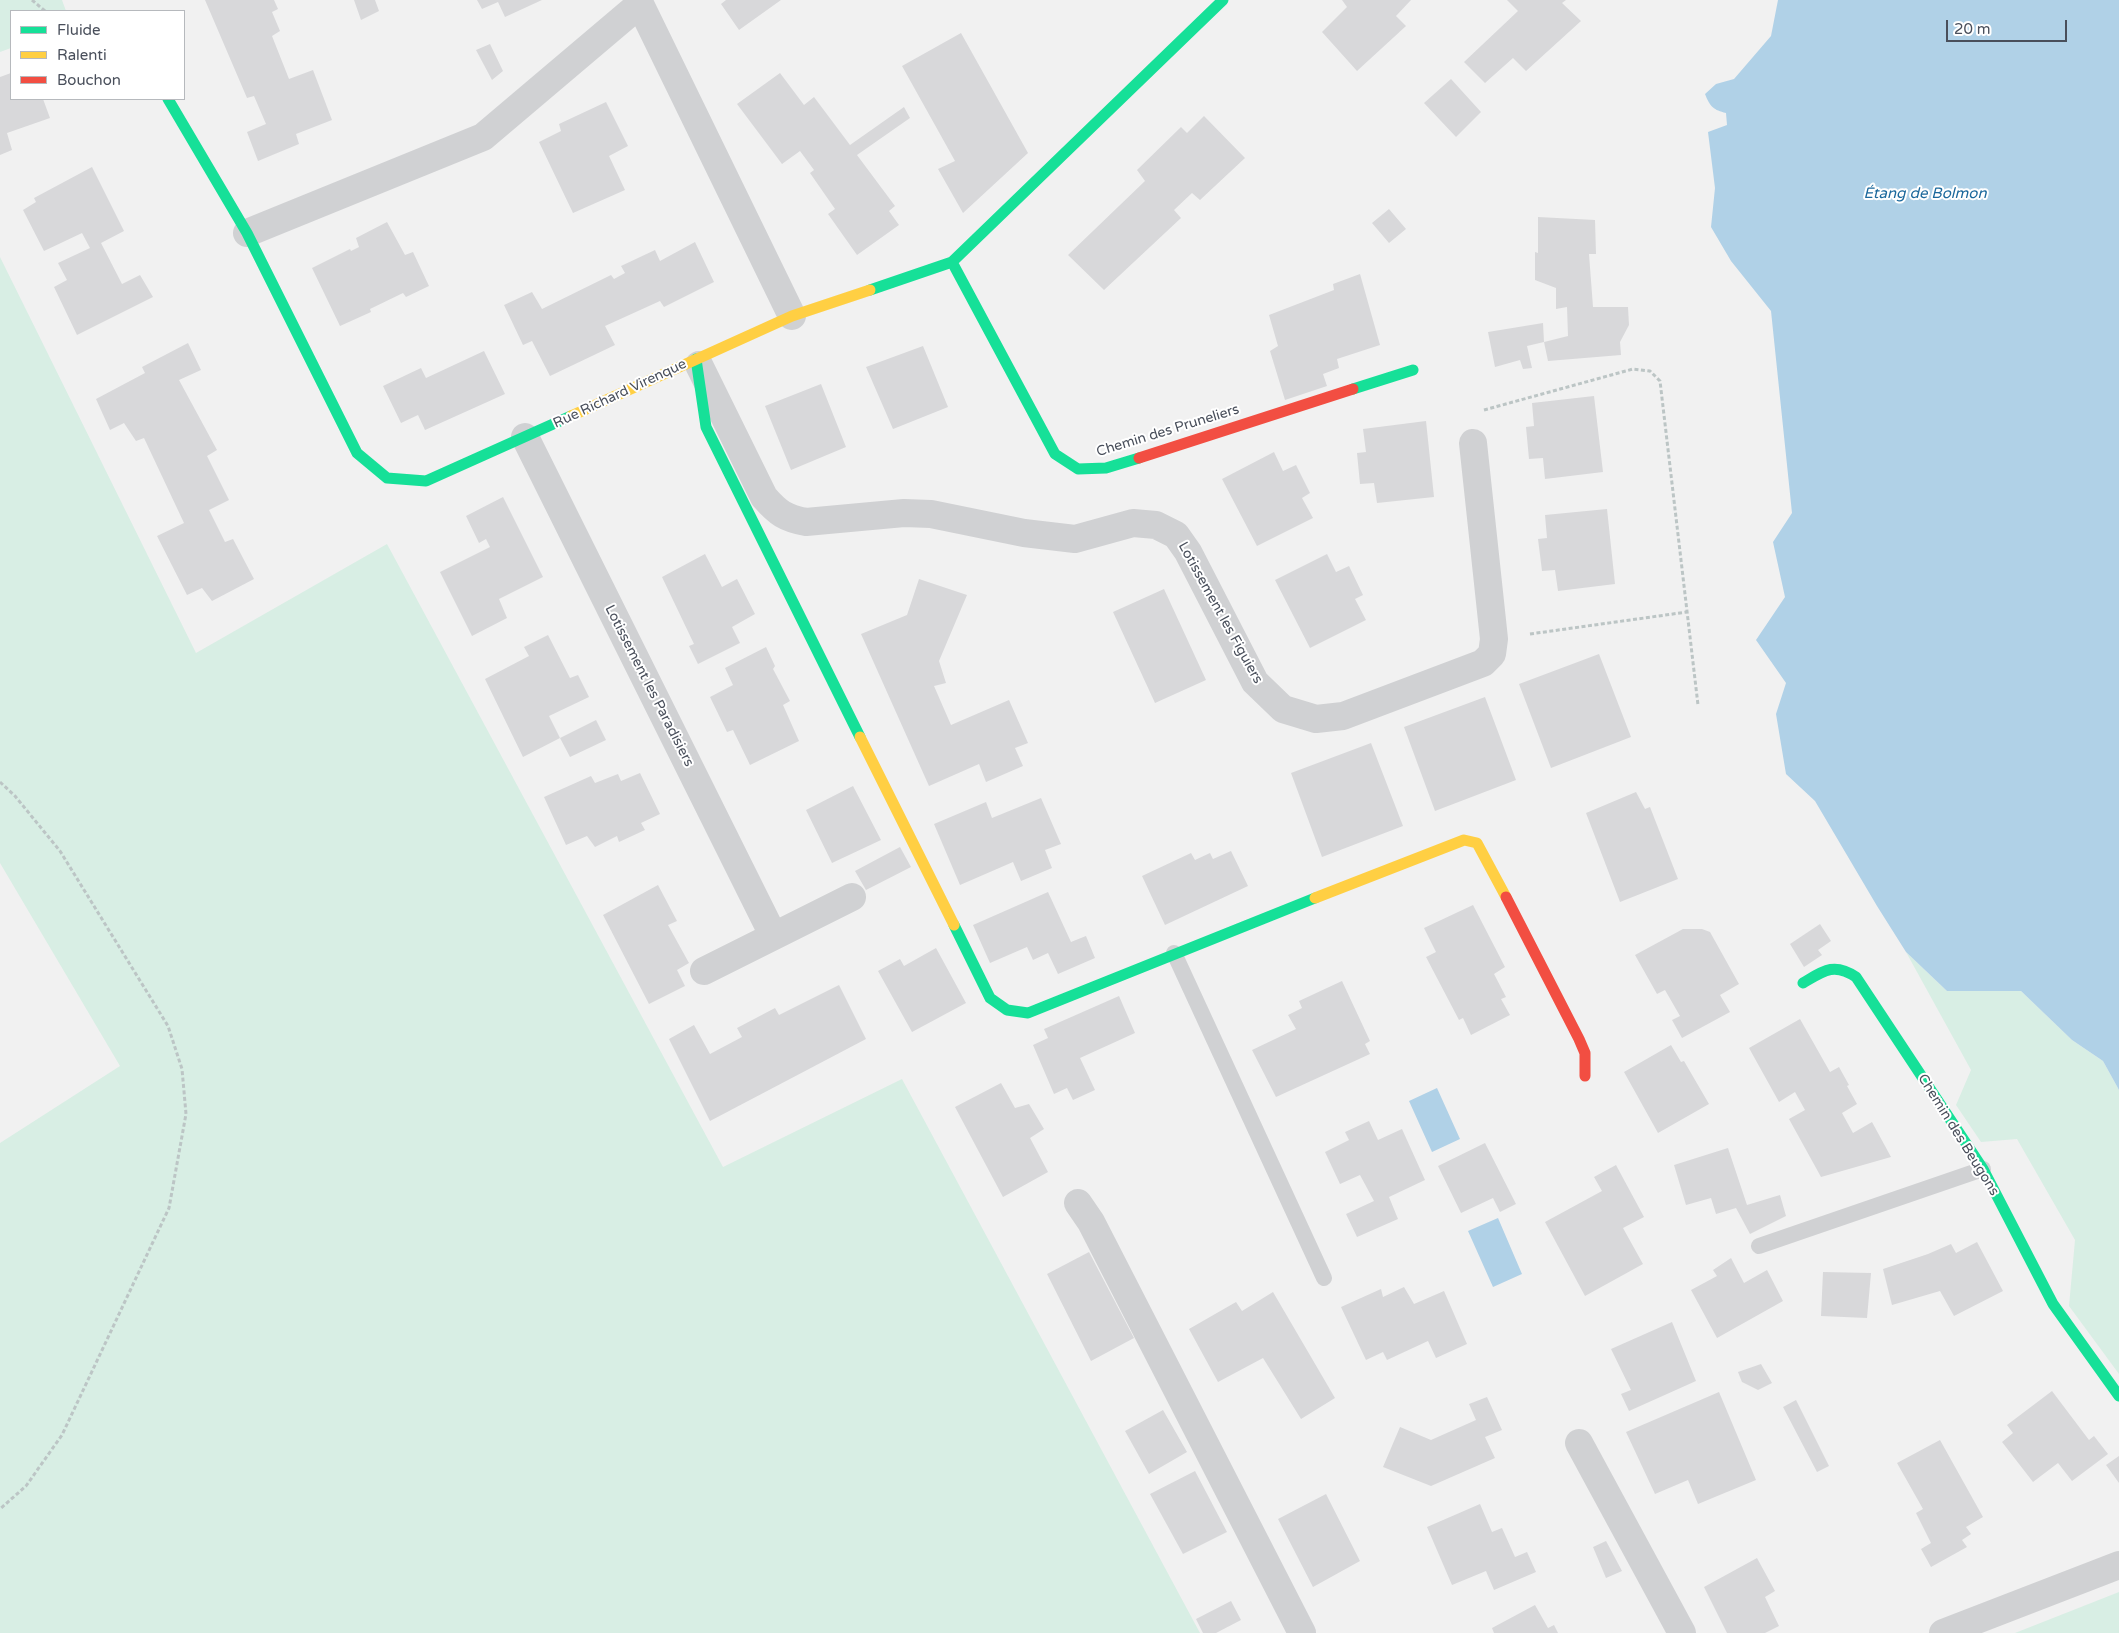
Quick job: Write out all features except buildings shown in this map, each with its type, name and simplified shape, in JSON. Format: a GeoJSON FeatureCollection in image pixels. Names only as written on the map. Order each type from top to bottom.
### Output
{"type":"FeatureCollection","features":[{"type":"Feature","properties":{"kind":"street"},"geometry":{"type":"LineString","coordinates":[[247,233],[483,137],[639,2],[792,316],[952,262],[1223,0]]}},
{"type":"Feature","properties":{"kind":"street","name":"Rue Richard Virenque"},"geometry":{"type":"LineString","coordinates":[[169,100],[247,233],[357,453],[387,478],[426,481],[792,316]]}},
{"type":"Feature","properties":{"kind":"street","name":"Chemin des Pruneliers"},"geometry":{"type":"LineString","coordinates":[[952,262],[1055,454],[1078,469],[1106,468],[1413,370]]}},
{"type":"Feature","properties":{"kind":"street"},"geometry":{"type":"LineString","coordinates":[[696,359],[706,427],[990,998],[1007,1011],[1028,1013],[1174,952],[1464,840],[1477,843],[1484,854],[1579,1038],[1585,1053],[1585,1076]]}},
{"type":"Feature","properties":{"kind":"street","name":"Lotissement les Figuiers"},"geometry":{"type":"LineString","coordinates":[[696,359],[764,497],[776,512],[791,519],[806,522],[904,513],[931,514],[1059,538],[1075,539],[1133,523],[1156,525],[1176,535],[1188,552],[1255,682],[1283,709],[1316,719],[1343,716],[1484,663],[1492,654],[1494,639],[1473,443]]}},
{"type":"Feature","properties":{"kind":"street","name":"Lotissement les Paradisiers"},"geometry":{"type":"LineString","coordinates":[[525,437],[774,935]]}},
{"type":"Feature","properties":{"kind":"street"},"geometry":{"type":"LineString","coordinates":[[704,971],[852,896]]}},
{"type":"Feature","properties":{"kind":"street","name":"Chemin des Beugons"},"geometry":{"type":"LineString","coordinates":[[1803,982],[1826,970],[1836,968],[1846,969],[1856,977],[1983,1169],[2052,1304],[2119,1396]]}},
{"type":"Feature","properties":{"kind":"street"},"geometry":{"type":"LineString","coordinates":[[1078,1204],[1091,1222],[1302,1633]]}},
{"type":"Feature","properties":{"kind":"street"},"geometry":{"type":"LineString","coordinates":[[1579,1443],[1682,1633]]}},
{"type":"Feature","properties":{"kind":"street"},"geometry":{"type":"LineString","coordinates":[[1943,1633],[2119,1564]]}},
{"type":"Feature","properties":{"kind":"lane"},"geometry":{"type":"LineString","coordinates":[[1174,952],[1324,1278]]}},
{"type":"Feature","properties":{"kind":"lane"},"geometry":{"type":"LineString","coordinates":[[1760,1246],[1983,1169]]}},
{"type":"Feature","properties":{"kind":"path"},"geometry":{"type":"LineString","coordinates":[[32,0],[44,10]]}},
{"type":"Feature","properties":{"kind":"path"},"geometry":{"type":"LineString","coordinates":[[1473,443],[1474,420],[1479,412],[1493,406],[1633,369],[1650,371],[1660,381],[1698,704]]}},
{"type":"Feature","properties":{"kind":"path"},"geometry":{"type":"LineString","coordinates":[[1494,639],[1687,612]]}},
{"type":"Feature","properties":{"kind":"path"},"geometry":{"type":"LineString","coordinates":[[0,782],[15,796],[60,851],[168,1026],[182,1069],[186,1114],[170,1208],[62,1435],[26,1486],[0,1509]]}},
{"type":"Feature","properties":{"kind":"green space"},"geometry":{"type":"Polygon","coordinates":[[[0,0],[62,0],[66,10],[10,10],[10,48],[0,52],[0,0]]]}},
{"type":"Feature","properties":{"kind":"green space"},"geometry":{"type":"Polygon","coordinates":[[[0,257],[196,653],[387,544],[723,1167],[902,1079],[1200,1633],[0,1633],[0,1143],[120,1066],[0,863],[0,257]]]}},
{"type":"Feature","properties":{"kind":"green space"},"geometry":{"type":"Polygon","coordinates":[[[1906,952],[1947,991],[2021,991],[2072,1040],[2103,1061],[2119,1090],[2119,1374],[2069,1306],[2075,1240],[2017,1139],[1981,1142],[1956,1105],[1971,1070],[1906,952]]]}},
{"type":"Feature","properties":{"kind":"green space"},"geometry":{"type":"Polygon","coordinates":[[[2119,1592],[2119,1633],[2015,1633],[2119,1592]]]}},
{"type":"Feature","properties":{"kind":"water","name":"Étang de Bolmon"},"geometry":{"type":"Polygon","coordinates":[[[1778,0],[2119,0],[2119,1090],[2103,1061],[2072,1040],[2021,991],[1947,991],[1906,952],[1815,801],[1786,774],[1776,714],[1786,683],[1756,640],[1785,597],[1773,542],[1792,513],[1771,311],[1731,261],[1711,227],[1715,188],[1708,132],[1727,125],[1726,113],[1718,111],[1713,107],[1705,94],[1716,84],[1734,79],[1771,36],[1778,0]]]}},
{"type":"Feature","properties":{"kind":"water"},"geometry":{"type":"Polygon","coordinates":[[[1437,1088],[1460,1139],[1432,1152],[1409,1101],[1437,1088]]]}},
{"type":"Feature","properties":{"kind":"water"},"geometry":{"type":"Polygon","coordinates":[[[1498,1218],[1522,1274],[1493,1287],[1468,1231],[1498,1218]]]}},
{"type":"Feature","properties":{"kind":"traffic: fast"},"geometry":{"type":"LineString","coordinates":[[870,290],[952,262],[1223,0]]}},
{"type":"Feature","properties":{"kind":"traffic: fast"},"geometry":{"type":"LineString","coordinates":[[169,100],[247,233],[357,453],[387,478],[426,481],[571,416]]}},
{"type":"Feature","properties":{"kind":"traffic: fast"},"geometry":{"type":"LineString","coordinates":[[952,262],[1055,454],[1078,469],[1106,468],[1139,458]]}},
{"type":"Feature","properties":{"kind":"traffic: fast"},"geometry":{"type":"LineString","coordinates":[[696,359],[706,427],[860,737]]}},
{"type":"Feature","properties":{"kind":"traffic: fast"},"geometry":{"type":"LineString","coordinates":[[1353,389],[1413,370]]}},
{"type":"Feature","properties":{"kind":"traffic: fast"},"geometry":{"type":"LineString","coordinates":[[954,925],[990,998],[1007,1010],[1028,1013],[1315,898]]}},
{"type":"Feature","properties":{"kind":"traffic: fast"},"geometry":{"type":"LineString","coordinates":[[1803,983],[1823,972],[1835,969],[1848,972],[1856,977],[1983,1169],[2053,1304],[2119,1396]]}},
{"type":"Feature","properties":{"kind":"traffic: slow"},"geometry":{"type":"LineString","coordinates":[[571,416],[792,316],[870,290]]}},
{"type":"Feature","properties":{"kind":"traffic: slow"},"geometry":{"type":"LineString","coordinates":[[860,737],[954,925]]}},
{"type":"Feature","properties":{"kind":"traffic: slow"},"geometry":{"type":"LineString","coordinates":[[1315,898],[1464,840],[1477,843],[1506,897]]}},
{"type":"Feature","properties":{"kind":"traffic: jam"},"geometry":{"type":"LineString","coordinates":[[1139,458],[1353,389]]}},
{"type":"Feature","properties":{"kind":"traffic: jam"},"geometry":{"type":"LineString","coordinates":[[1506,897],[1579,1039],[1585,1053],[1585,1076]]}}]}
